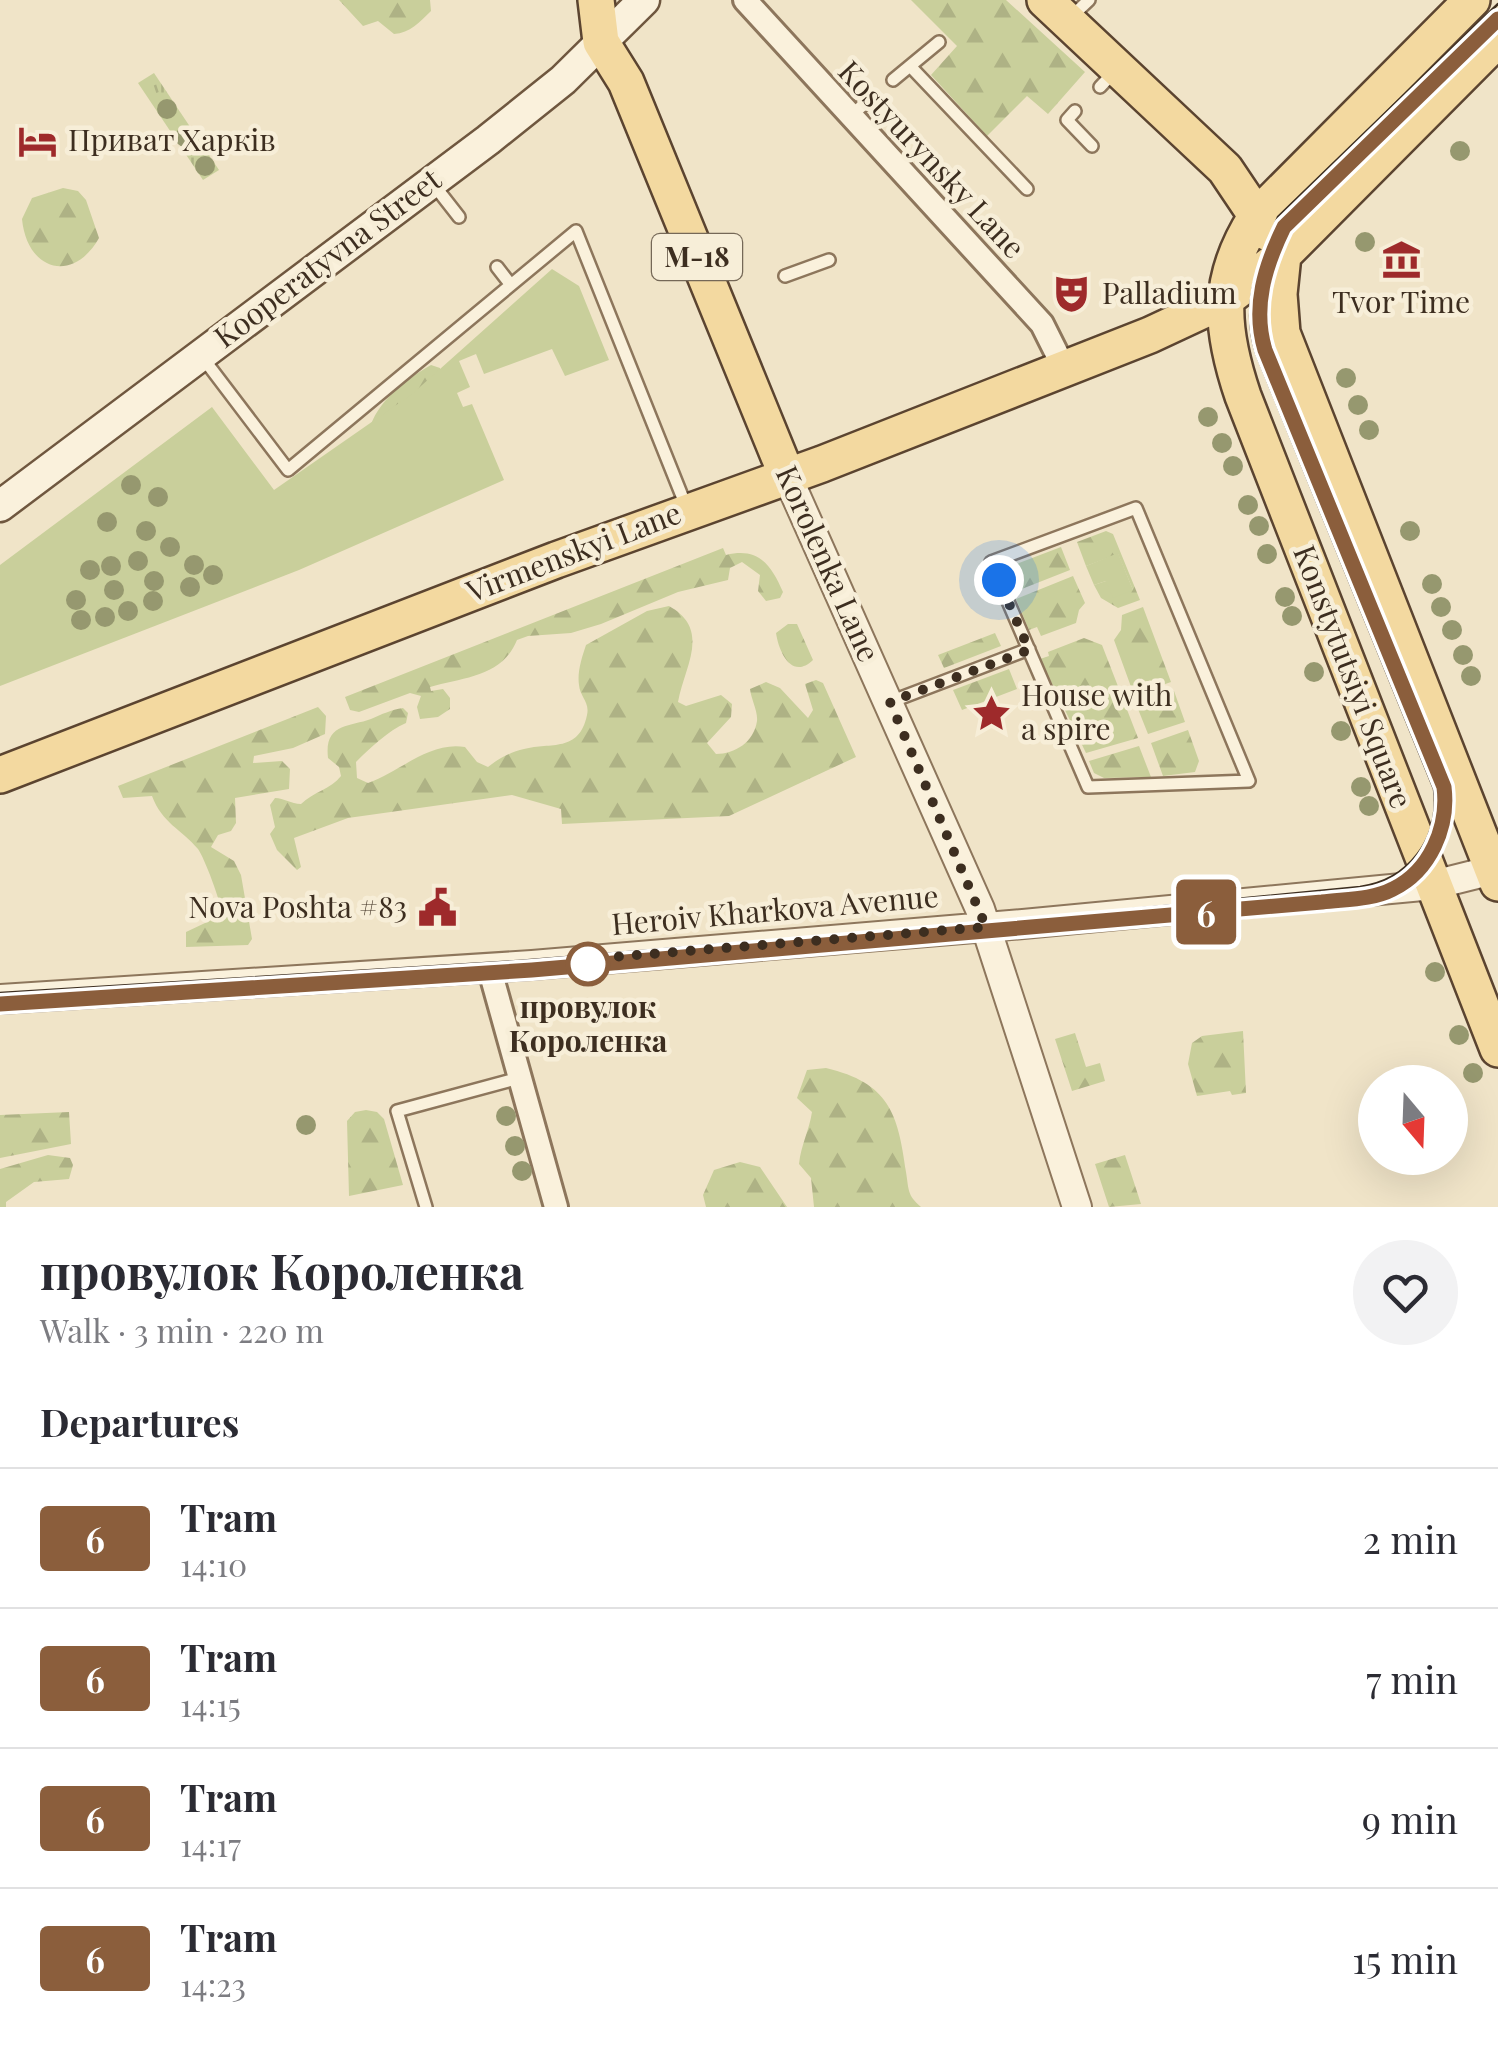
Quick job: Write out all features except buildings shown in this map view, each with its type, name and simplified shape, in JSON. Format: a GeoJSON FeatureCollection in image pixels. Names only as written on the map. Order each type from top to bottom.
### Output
{"type":"FeatureCollection","features":[{"type":"Feature","properties":{"kind":"main road","name":"М-18"},"geometry":{"type":"LineString","coordinates":[[596,0],[601,42]]}},
{"type":"Feature","properties":{"kind":"main road","name":"Kooperatyvna Street"},"geometry":{"type":"LineString","coordinates":[[0,506],[563,80],[644,0]]}},
{"type":"Feature","properties":{"kind":"main road","name":"Konstytutsiyi Square"},"geometry":{"type":"LineString","coordinates":[[1468,3],[1256,217],[1233,257],[1226,300],[1229,345],[1242,396],[1498,1049]]}},
{"type":"Feature","properties":{"kind":"main road"},"geometry":{"type":"LineString","coordinates":[[1067,7],[1109,77],[1224,169],[1283,255]]}},
{"type":"Feature","properties":{"kind":"main road","name":"Virmenskyi Lane"},"geometry":{"type":"LineString","coordinates":[[0,775],[688,510],[787,476],[1150,335],[1226,300],[1283,255],[1498,40]]}},
{"type":"Feature","properties":{"kind":"main road","name":"Korolenka Lane"},"geometry":{"type":"LineString","coordinates":[[601,42],[626,82],[721,300],[787,476]]}},
{"type":"Feature","properties":{"kind":"main road","name":"Konstytutsiyi Square"},"geometry":{"type":"LineString","coordinates":[[1283,255],[1278,314],[1282,333],[1496,874]]}},
{"type":"Feature","properties":{"kind":"street","name":"Kostyurynsky Lane"},"geometry":{"type":"LineString","coordinates":[[745,0],[789,36],[849,117],[1042,324],[1064,368]]}},
{"type":"Feature","properties":{"kind":"street"},"geometry":{"type":"LineString","coordinates":[[1468,3],[1498,40]]}},
{"type":"Feature","properties":{"kind":"street","name":"Korolenka Lane"},"geometry":{"type":"LineString","coordinates":[[787,476],[890,702],[986,927],[1077,1207]]}},
{"type":"Feature","properties":{"kind":"street","name":"Heroiv Kharkova Avenue"},"geometry":{"type":"LineString","coordinates":[[0,999],[489,968],[986,927],[1434,885],[1496,874]]}},
{"type":"Feature","properties":{"kind":"street"},"geometry":{"type":"LineString","coordinates":[[489,968],[556,1207]]}},
{"type":"Feature","properties":{"kind":"lane"},"geometry":{"type":"LineString","coordinates":[[893,80],[938,42]]}},
{"type":"Feature","properties":{"kind":"lane"},"geometry":{"type":"LineString","coordinates":[[910,66],[1027,189]]}},
{"type":"Feature","properties":{"kind":"lane"},"geometry":{"type":"LineString","coordinates":[[849,117],[868,101]]}},
{"type":"Feature","properties":{"kind":"lane"},"geometry":{"type":"LineString","coordinates":[[1075,111],[1067,120],[1092,146]]}},
{"type":"Feature","properties":{"kind":"lane"},"geometry":{"type":"LineString","coordinates":[[432,181],[459,217]]}},
{"type":"Feature","properties":{"kind":"lane"},"geometry":{"type":"LineString","coordinates":[[200,354],[288,470],[576,231],[688,510]]}},
{"type":"Feature","properties":{"kind":"lane"},"geometry":{"type":"LineString","coordinates":[[785,276],[830,260]]}},
{"type":"Feature","properties":{"kind":"lane"},"geometry":{"type":"LineString","coordinates":[[497,267],[511,284]]}},
{"type":"Feature","properties":{"kind":"lane"},"geometry":{"type":"LineString","coordinates":[[1136,508],[1249,781],[1088,787],[1029,650],[991,562],[1136,508]]}},
{"type":"Feature","properties":{"kind":"lane"},"geometry":{"type":"LineString","coordinates":[[890,702],[1029,650]]}},
{"type":"Feature","properties":{"kind":"lane"},"geometry":{"type":"LineString","coordinates":[[426,1207],[397,1111],[519,1078]]}},
{"type":"Feature","properties":{"kind":"green space"},"geometry":{"type":"Polygon","coordinates":[[[339,0],[430,0],[431,11],[410,29],[394,34],[378,21],[363,26],[339,0]]]}},
{"type":"Feature","properties":{"kind":"green space"},"geometry":{"type":"Polygon","coordinates":[[[911,0],[1006,0],[1085,72],[1048,114],[1027,96],[987,136],[931,75],[957,46],[911,0]]]}},
{"type":"Feature","properties":{"kind":"green space"},"geometry":{"type":"Polygon","coordinates":[[[154,73],[219,170],[203,180],[138,83],[154,73]]]}},
{"type":"Feature","properties":{"kind":"green space"},"geometry":{"type":"Polygon","coordinates":[[[63,188],[78,191],[86,200],[99,238],[88,253],[65,266],[42,260],[32,250],[22,219],[32,198],[63,188]]]}},
{"type":"Feature","properties":{"kind":"green space"},"geometry":{"type":"Polygon","coordinates":[[[552,269],[579,286],[609,360],[565,376],[552,349],[484,374],[476,354],[459,361],[470,387],[457,393],[463,407],[472,404],[504,480],[299,570],[0,686],[0,565],[212,407],[274,490],[412,394],[552,269]]]}},
{"type":"Feature","properties":{"kind":"green space"},"geometry":{"type":"Polygon","coordinates":[[[431,365],[440,368],[441,382],[369,431],[378,410],[393,392],[431,365]]]}},
{"type":"Feature","properties":{"kind":"green space"},"geometry":{"type":"Polygon","coordinates":[[[1106,531],[1113,534],[1140,600],[1118,608],[1101,598],[1094,585],[1106,581],[1133,590],[1118,554],[1086,566],[1077,542],[1106,531]]]}},
{"type":"Feature","properties":{"kind":"green space"},"geometry":{"type":"Polygon","coordinates":[[[1061,547],[1070,570],[1014,592],[1013,569],[1019,563],[1061,547]]]}},
{"type":"Feature","properties":{"kind":"green space"},"geometry":{"type":"Polygon","coordinates":[[[723,548],[726,555],[747,554],[762,560],[783,592],[780,598],[766,601],[758,591],[760,575],[742,562],[730,568],[728,580],[678,592],[571,633],[517,640],[502,662],[481,674],[430,687],[431,691],[443,689],[450,698],[450,709],[438,717],[420,719],[417,707],[421,696],[410,693],[359,712],[350,710],[345,697],[723,548]]]}},
{"type":"Feature","properties":{"kind":"green space"},"geometry":{"type":"Polygon","coordinates":[[[1118,553],[1133,590],[1113,598],[1106,581],[1094,585],[1086,566],[1118,553]]]}},
{"type":"Feature","properties":{"kind":"green space"},"geometry":{"type":"Polygon","coordinates":[[[1073,576],[1085,603],[1076,623],[1041,636],[1037,627],[1029,630],[1016,599],[1073,576]]]}},
{"type":"Feature","properties":{"kind":"green space"},"geometry":{"type":"Polygon","coordinates":[[[669,606],[682,616],[692,638],[678,702],[686,706],[721,695],[732,704],[731,717],[707,743],[716,754],[737,749],[752,735],[757,717],[750,689],[766,682],[780,688],[808,718],[813,710],[805,684],[816,680],[823,683],[856,757],[729,816],[562,824],[561,809],[512,795],[348,818],[294,838],[301,867],[297,870],[277,850],[270,834],[275,827],[270,805],[275,798],[301,804],[341,776],[339,767],[328,758],[330,738],[340,728],[403,708],[408,713],[406,723],[356,762],[357,778],[368,783],[415,759],[452,746],[465,747],[477,762],[488,767],[519,750],[563,744],[578,735],[587,715],[579,680],[586,645],[647,611],[669,606]]]}},
{"type":"Feature","properties":{"kind":"green space"},"geometry":{"type":"Polygon","coordinates":[[[1143,607],[1171,682],[1134,695],[1114,640],[1121,630],[1122,615],[1143,607]]]}},
{"type":"Feature","properties":{"kind":"green space"},"geometry":{"type":"Polygon","coordinates":[[[788,624],[797,624],[813,660],[806,665],[793,666],[780,648],[776,633],[788,624]]]}},
{"type":"Feature","properties":{"kind":"green space"},"geometry":{"type":"Polygon","coordinates":[[[995,633],[1001,646],[944,668],[938,655],[995,633]]]}},
{"type":"Feature","properties":{"kind":"green space"},"geometry":{"type":"Polygon","coordinates":[[[1084,638],[1102,645],[1138,738],[1086,753],[1040,659],[1084,638]]]}},
{"type":"Feature","properties":{"kind":"green space"},"geometry":{"type":"Polygon","coordinates":[[[1009,669],[1017,689],[962,710],[953,690],[1009,669]]]}},
{"type":"Feature","properties":{"kind":"green space"},"geometry":{"type":"Polygon","coordinates":[[[1174,691],[1185,722],[1148,734],[1136,704],[1174,691]]]}},
{"type":"Feature","properties":{"kind":"green space"},"geometry":{"type":"Polygon","coordinates":[[[318,707],[326,716],[325,734],[293,748],[254,756],[253,763],[282,761],[290,769],[289,789],[235,798],[236,823],[231,831],[218,835],[211,847],[234,861],[241,875],[252,939],[248,945],[186,947],[186,932],[222,915],[204,861],[198,849],[161,813],[152,796],[123,798],[118,786],[318,707]]]}},
{"type":"Feature","properties":{"kind":"green space"},"geometry":{"type":"Polygon","coordinates":[[[1188,730],[1199,761],[1195,772],[1163,776],[1151,743],[1188,730]]]}},
{"type":"Feature","properties":{"kind":"green space"},"geometry":{"type":"Polygon","coordinates":[[[1139,746],[1151,777],[1104,778],[1094,773],[1089,761],[1139,746]]]}},
{"type":"Feature","properties":{"kind":"green space"},"geometry":{"type":"Polygon","coordinates":[[[1243,1031],[1246,1093],[1197,1096],[1188,1064],[1192,1043],[1202,1036],[1243,1031]]]}},
{"type":"Feature","properties":{"kind":"green space"},"geometry":{"type":"Polygon","coordinates":[[[1075,1033],[1086,1067],[1100,1063],[1105,1081],[1072,1091],[1055,1039],[1075,1033]]]}},
{"type":"Feature","properties":{"kind":"green space"},"geometry":{"type":"Polygon","coordinates":[[[826,1068],[864,1082],[887,1104],[899,1133],[909,1192],[921,1207],[814,1207],[811,1178],[799,1164],[812,1112],[797,1098],[807,1070],[826,1068]]]}},
{"type":"Feature","properties":{"kind":"green space"},"geometry":{"type":"Polygon","coordinates":[[[69,1112],[71,1144],[0,1158],[0,1115],[69,1112]]]}},
{"type":"Feature","properties":{"kind":"green space"},"geometry":{"type":"Polygon","coordinates":[[[355,1112],[377,1112],[384,1119],[403,1185],[349,1196],[347,1121],[355,1112]]]}},
{"type":"Feature","properties":{"kind":"green space"},"geometry":{"type":"Polygon","coordinates":[[[48,1155],[70,1158],[73,1165],[69,1179],[34,1182],[6,1202],[6,1207],[0,1207],[0,1169],[48,1155]]]}},
{"type":"Feature","properties":{"kind":"green space"},"geometry":{"type":"Polygon","coordinates":[[[1125,1155],[1141,1204],[1109,1207],[1095,1164],[1125,1155]]]}},
{"type":"Feature","properties":{"kind":"green space"},"geometry":{"type":"Polygon","coordinates":[[[740,1162],[760,1167],[787,1207],[706,1207],[703,1195],[714,1170],[740,1162]]]}},
{"type":"Feature","properties":{"kind":"tram line"},"geometry":{"type":"LineString","coordinates":[[0,993],[518,961],[1022,920],[1360,887],[1393,876],[1407,866],[1426,840],[1435,807],[1434,789],[1256,353],[1251,300],[1258,267],[1278,217],[1498,4]]}},
{"type":"Feature","properties":{"kind":"tram line","name":"6"},"geometry":{"type":"LineString","coordinates":[[0,1004],[532,970],[1020,929],[1374,896],[1408,880],[1437,841],[1446,811],[1444,787],[1265,350],[1259,322],[1260,302],[1268,267],[1284,227],[1498,19]]}},
{"type":"Feature","properties":{"kind":"place","name":"Приват Харків"},"geometry":{"type":"Point","coordinates":[38,141]}},
{"type":"Feature","properties":{"kind":"place","name":"Tvor Time"},"geometry":{"type":"Point","coordinates":[1401,259]}},
{"type":"Feature","properties":{"kind":"place","name":"Palladium"},"geometry":{"type":"Point","coordinates":[1072,294]}},
{"type":"Feature","properties":{"kind":"place","name":"House with a spire"},"geometry":{"type":"Point","coordinates":[991,713]}},
{"type":"Feature","properties":{"kind":"place","name":"Nova Poshta #83"},"geometry":{"type":"Point","coordinates":[437,908]}},
{"type":"Feature","properties":{"kind":"place","name":"провулок Короленка"},"geometry":{"type":"Point","coordinates":[588,964]}},
{"type":"Feature","properties":{"kind":"route"},"geometry":{"type":"LineString","coordinates":[[588,964],[588,959],[986,927],[890,702],[1029,650],[999,580]]}}]}
